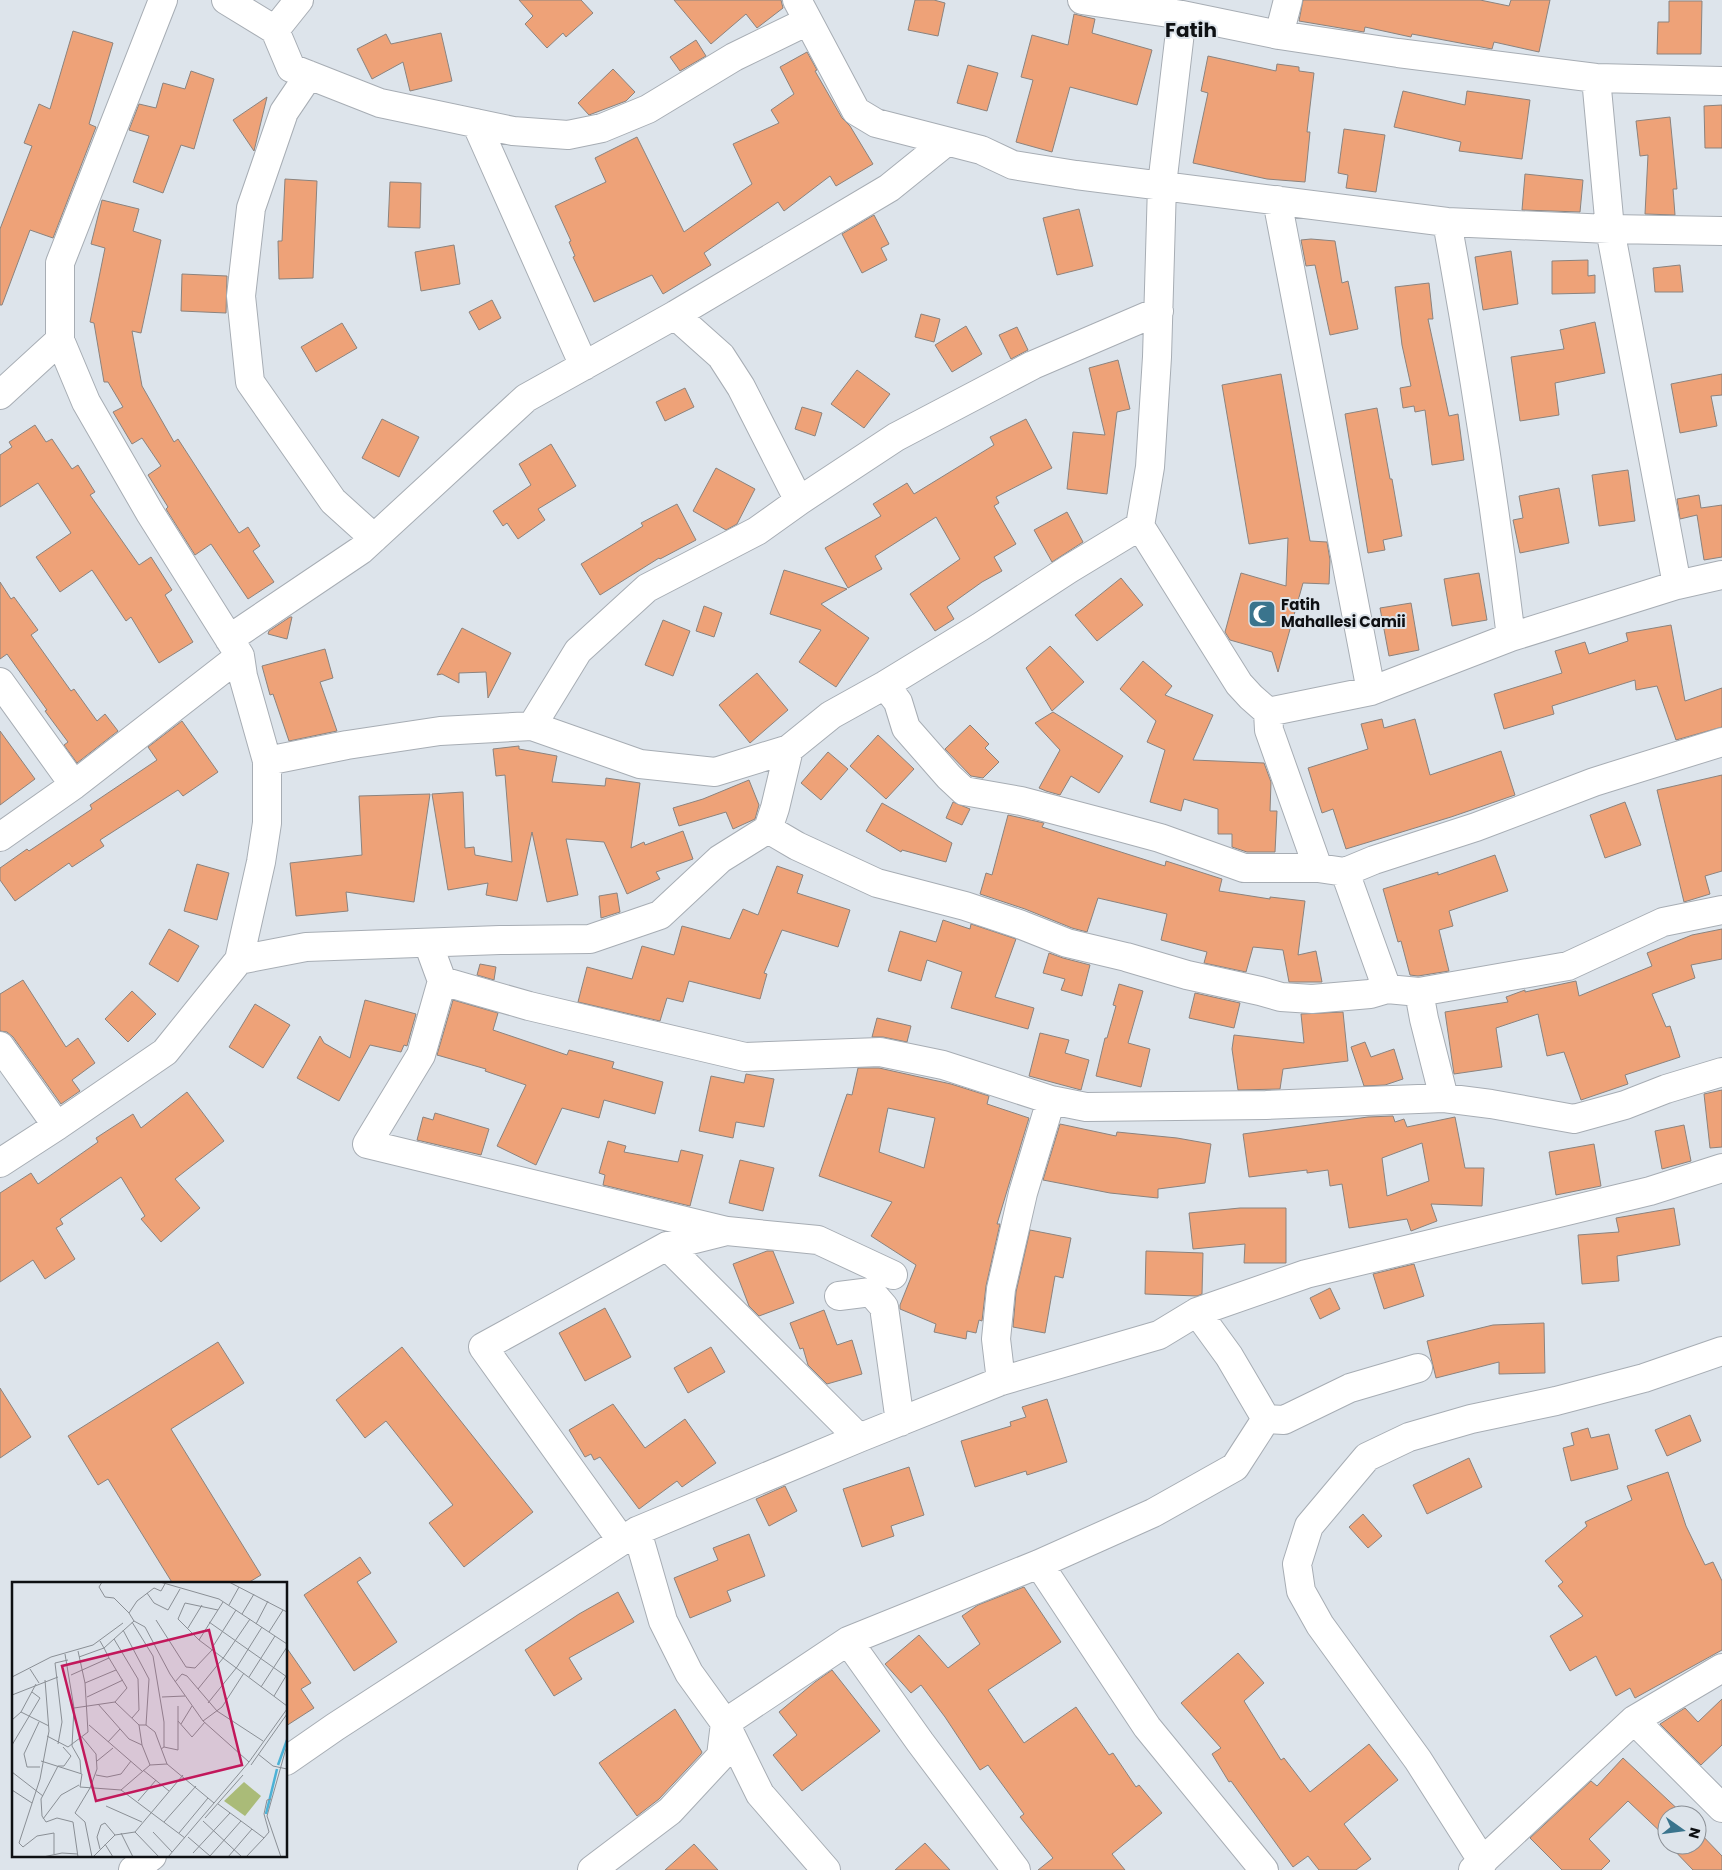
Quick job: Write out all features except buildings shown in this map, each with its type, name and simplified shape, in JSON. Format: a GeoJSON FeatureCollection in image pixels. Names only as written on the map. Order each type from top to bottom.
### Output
{"type":"FeatureCollection","features":[{"type":"Feature","properties":{"kind":"street"},"geometry":{"type":"LineString","coordinates":[[0,1163],[165,1052],[240,960],[261,862],[267,824],[267,761],[234,648],[159,528],[86,402],[60,340],[60,263],[163,0]]}},
{"type":"Feature","properties":{"kind":"street"},"geometry":{"type":"LineString","coordinates":[[226,0],[275,30],[291,68],[380,103],[514,131],[568,135],[602,128],[648,109],[734,57],[802,10],[856,111],[876,123],[982,150],[1013,165],[1076,175],[1447,222],[1610,229],[1722,231]]}},
{"type":"Feature","properties":{"kind":"street"},"geometry":{"type":"LineString","coordinates":[[275,30],[299,0]]}},
{"type":"Feature","properties":{"kind":"street"},"geometry":{"type":"LineString","coordinates":[[1082,0],[1182,15],[1279,35],[1398,53],[1596,78],[1722,81]]}},
{"type":"Feature","properties":{"kind":"street"},"geometry":{"type":"LineString","coordinates":[[1279,35],[1288,0]]}},
{"type":"Feature","properties":{"kind":"street"},"geometry":{"type":"LineString","coordinates":[[1182,15],[1162,185],[1159,311],[1150,466],[1140,526],[1240,684],[1251,698],[1268,712],[1269,730],[1331,870],[1387,989]]}},
{"type":"Feature","properties":{"kind":"street"},"geometry":{"type":"LineString","coordinates":[[310,75],[284,112],[251,208],[242,296],[250,382],[333,501],[374,538]]}},
{"type":"Feature","properties":{"kind":"street"},"geometry":{"type":"LineString","coordinates":[[1596,78],[1610,229],[1677,585]]}},
{"type":"Feature","properties":{"kind":"street"},"geometry":{"type":"LineString","coordinates":[[476,123],[584,366]]}},
{"type":"Feature","properties":{"kind":"street"},"geometry":{"type":"LineString","coordinates":[[0,837],[74,785],[234,648],[360,550],[526,398],[675,315],[889,188],[946,142]]}},
{"type":"Feature","properties":{"kind":"street"},"geometry":{"type":"LineString","coordinates":[[1277,200],[1371,691]]}},
{"type":"Feature","properties":{"kind":"street"},"geometry":{"type":"LineString","coordinates":[[1447,222],[1463,308],[1498,532],[1511,637]]}},
{"type":"Feature","properties":{"kind":"street"},"geometry":{"type":"LineString","coordinates":[[532,726],[578,651],[647,588],[757,530],[896,437],[1033,365],[1159,311]]}},
{"type":"Feature","properties":{"kind":"street"},"geometry":{"type":"LineString","coordinates":[[675,315],[720,356],[741,386],[798,501]]}},
{"type":"Feature","properties":{"kind":"street"},"geometry":{"type":"LineString","coordinates":[[0,395],[60,340]]}},
{"type":"Feature","properties":{"kind":"street"},"geometry":{"type":"LineString","coordinates":[[267,761],[347,745],[440,732],[532,726],[640,764],[715,772],[789,749],[831,715],[885,685],[1140,526]]}},
{"type":"Feature","properties":{"kind":"street"},"geometry":{"type":"LineString","coordinates":[[1268,712],[1371,691],[1511,637],[1677,585],[1722,575]]}},
{"type":"Feature","properties":{"kind":"street"},"geometry":{"type":"LineString","coordinates":[[0,682],[74,785]]}},
{"type":"Feature","properties":{"kind":"street"},"geometry":{"type":"LineString","coordinates":[[885,685],[898,702],[906,728],[949,777],[964,791],[1020,800],[1112,824],[1168,841],[1244,868],[1331,870],[1374,860],[1476,827],[1594,782],[1722,742]]}},
{"type":"Feature","properties":{"kind":"street"},"geometry":{"type":"LineString","coordinates":[[240,960],[306,947],[428,942],[590,939],[660,915],[720,859],[768,829],[789,749]]}},
{"type":"Feature","properties":{"kind":"street"},"geometry":{"type":"LineString","coordinates":[[768,829],[797,846],[877,883],[965,906],[1067,943],[1126,957],[1187,976],[1260,991],[1281,998],[1312,999],[1370,994],[1387,989],[1419,992],[1568,966],[1664,922],[1722,910]]}},
{"type":"Feature","properties":{"kind":"street"},"geometry":{"type":"LineString","coordinates":[[428,942],[442,981],[420,1055],[367,1144],[727,1231],[818,1240],[893,1276]]}},
{"type":"Feature","properties":{"kind":"street"},"geometry":{"type":"LineString","coordinates":[[442,981],[529,1006],[744,1057],[810,1053],[880,1052],[943,1064],[1051,1100],[1086,1107],[1266,1105],[1444,1098],[1491,1104],[1574,1119],[1625,1105],[1666,1089],[1722,1072]]}},
{"type":"Feature","properties":{"kind":"street"},"geometry":{"type":"LineString","coordinates":[[1419,992],[1424,1020],[1444,1098]]}},
{"type":"Feature","properties":{"kind":"street"},"geometry":{"type":"LineString","coordinates":[[0,1046],[57,1126]]}},
{"type":"Feature","properties":{"kind":"street"},"geometry":{"type":"LineString","coordinates":[[1001,1381],[996,1338],[1000,1289],[1023,1193],[1051,1100]]}},
{"type":"Feature","properties":{"kind":"street"},"geometry":{"type":"LineString","coordinates":[[288,1761],[335,1727],[630,1536],[859,1438],[1001,1381],[1159,1335],[1197,1312],[1306,1274],[1650,1191],[1722,1168]]}},
{"type":"Feature","properties":{"kind":"street"},"geometry":{"type":"LineString","coordinates":[[727,1231],[667,1246],[483,1347],[630,1536],[663,1621],[689,1673],[726,1723],[760,1794],[826,1870]]}},
{"type":"Feature","properties":{"kind":"street"},"geometry":{"type":"LineString","coordinates":[[667,1246],[859,1438]]}},
{"type":"Feature","properties":{"kind":"street"},"geometry":{"type":"LineString","coordinates":[[839,1296],[871,1292],[884,1307],[900,1422]]}},
{"type":"Feature","properties":{"kind":"street"},"geometry":{"type":"LineString","coordinates":[[1197,1312],[1229,1356],[1266,1420]]}},
{"type":"Feature","properties":{"kind":"street"},"geometry":{"type":"LineString","coordinates":[[1722,1351],[1644,1378],[1556,1401],[1471,1419],[1409,1437],[1367,1457],[1309,1526],[1297,1564],[1301,1591],[1320,1625],[1418,1760],[1488,1864],[1634,1720],[1722,1668]]}},
{"type":"Feature","properties":{"kind":"street"},"geometry":{"type":"LineString","coordinates":[[1266,1420],[1284,1420],[1350,1388],[1418,1368]]}},
{"type":"Feature","properties":{"kind":"street"},"geometry":{"type":"LineString","coordinates":[[592,1870],[670,1811],[721,1756],[726,1723],[848,1640],[1039,1564],[1153,1513],[1235,1467],[1266,1420]]}},
{"type":"Feature","properties":{"kind":"street"},"geometry":{"type":"LineString","coordinates":[[1039,1564],[1147,1727],[1264,1870]]}},
{"type":"Feature","properties":{"kind":"street"},"geometry":{"type":"LineString","coordinates":[[848,1640],[920,1742],[1016,1870]]}},
{"type":"Feature","properties":{"kind":"street"},"geometry":{"type":"LineString","coordinates":[[1634,1720],[1722,1808]]}},
{"type":"Feature","properties":{"kind":"street"},"geometry":{"type":"LineString","coordinates":[[133,1870],[149,1858]]}},
{"type":"Feature","properties":{"kind":"place","name":"Fatih Mahallesi Camii"},"geometry":{"type":"Point","coordinates":[1262,614]}},
{"type":"Feature","properties":{"kind":"district","name":"Fatih"},"geometry":{"type":"Point","coordinates":[1191,30]}}]}
